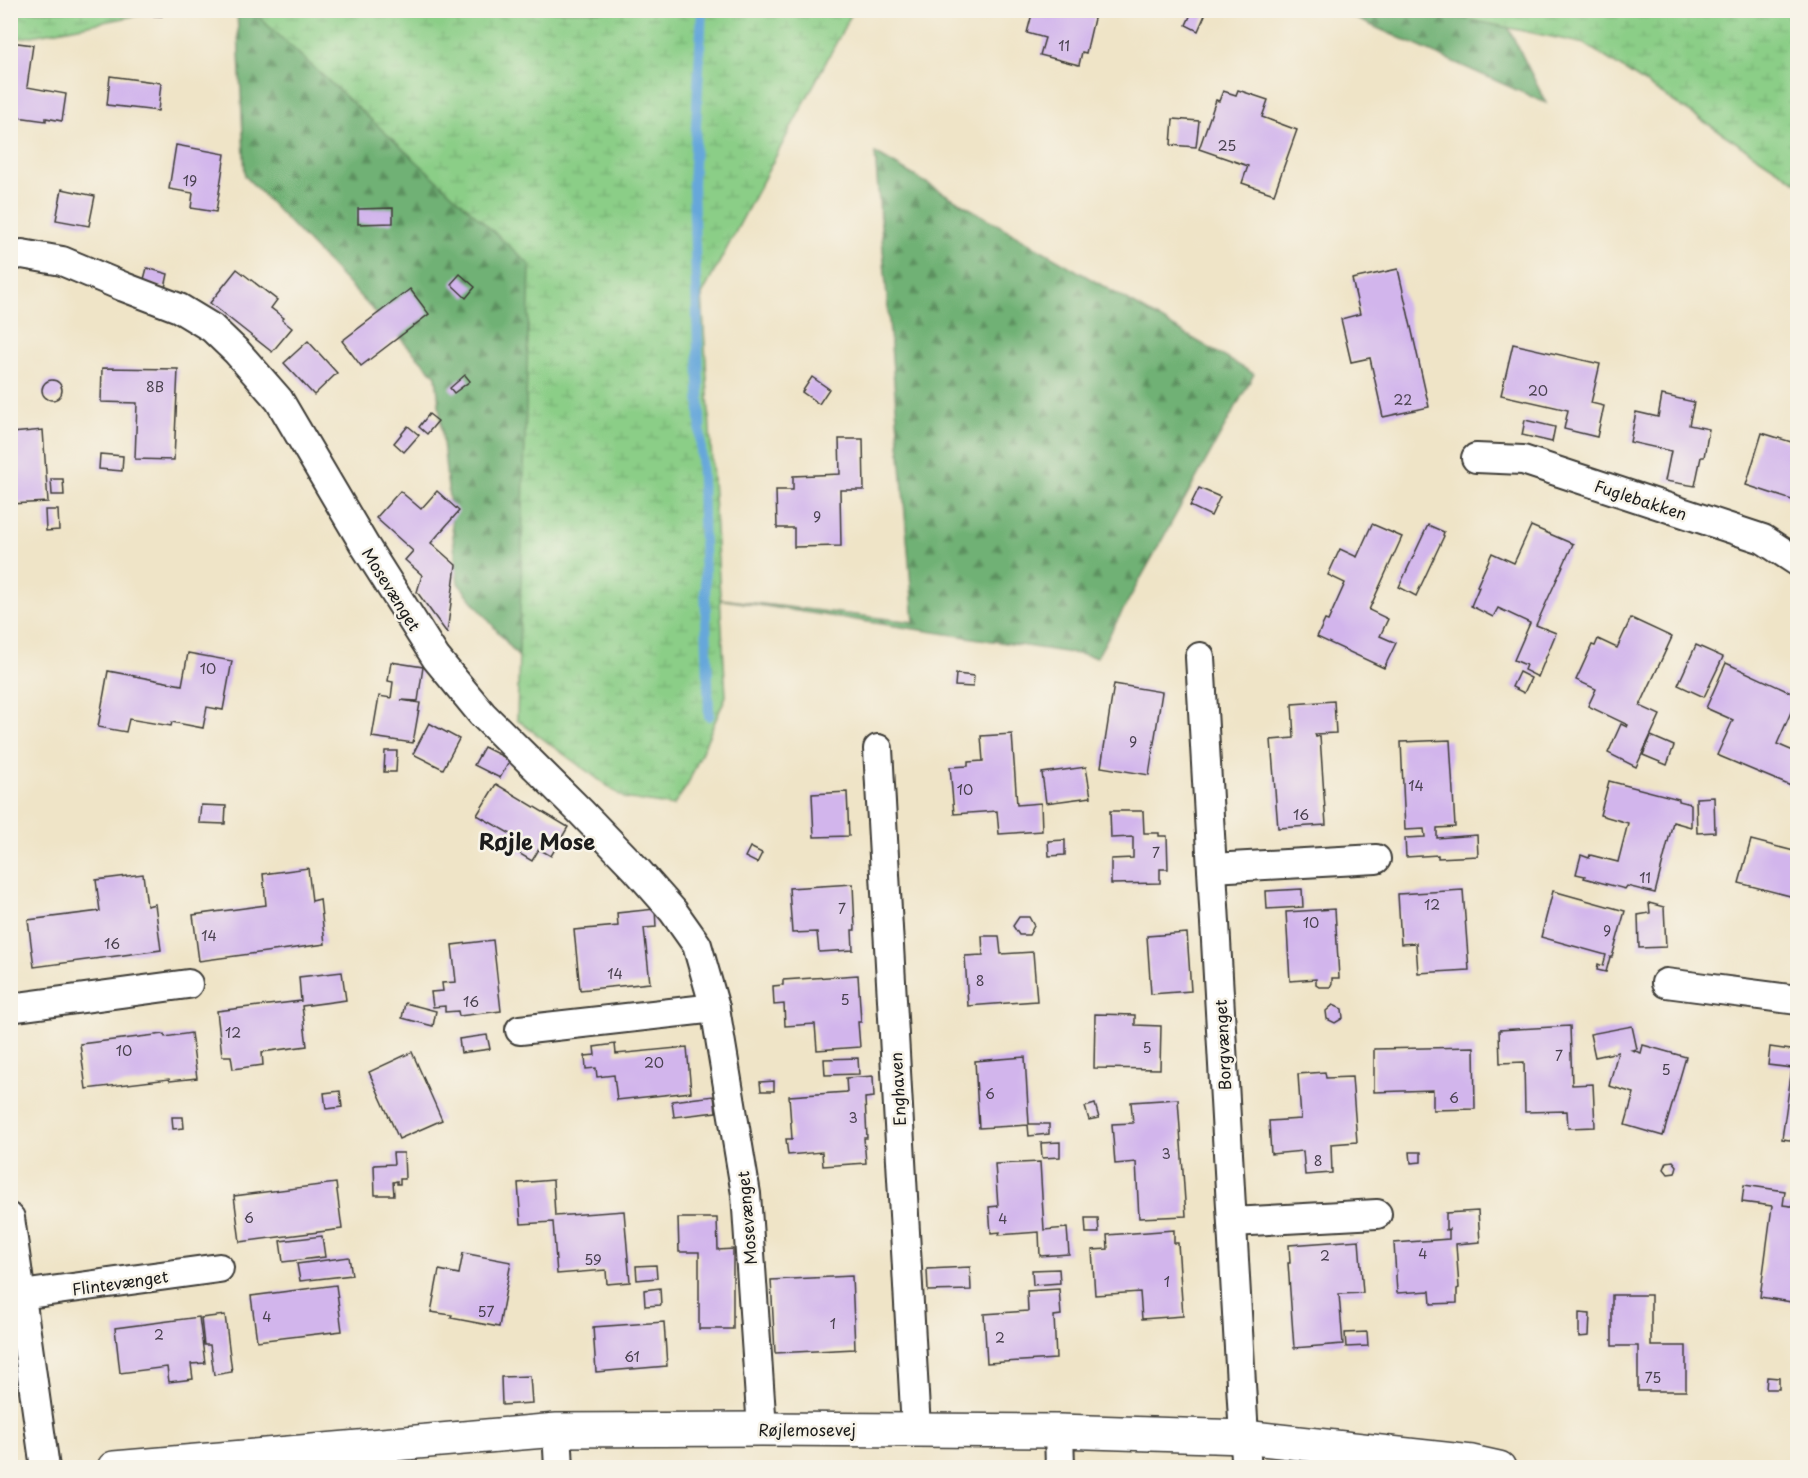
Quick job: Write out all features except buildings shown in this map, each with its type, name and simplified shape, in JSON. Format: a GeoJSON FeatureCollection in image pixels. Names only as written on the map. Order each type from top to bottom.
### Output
{"type":"FeatureCollection","features":[{"type":"Feature","properties":{"kind":"street","name":"Mosevænget"},"geometry":{"type":"LineString","coordinates":[[10,256],[22,254],[62,261],[179,308],[213,328],[237,352],[279,400],[365,546],[436,658],[482,714],[581,812],[673,911],[697,945],[715,1008],[746,1194],[762,1430]]}},
{"type":"Feature","properties":{"kind":"street","name":"Fuglebakken"},"geometry":{"type":"LineString","coordinates":[[1476,458],[1523,460],[1763,539],[1797,562]]}},
{"type":"Feature","properties":{"kind":"street","name":"Borgvænget"},"geometry":{"type":"LineString","coordinates":[[1200,657],[1245,1452]]}},
{"type":"Feature","properties":{"kind":"street","name":"Enghaven"},"geometry":{"type":"LineString","coordinates":[[878,749],[916,1429]]}},
{"type":"Feature","properties":{"kind":"street"},"geometry":{"type":"LineString","coordinates":[[1212,868],[1376,859]]}},
{"type":"Feature","properties":{"kind":"street"},"geometry":{"type":"LineString","coordinates":[[1665,983],[1797,1000]]}},
{"type":"Feature","properties":{"kind":"street"},"geometry":{"type":"LineString","coordinates":[[10,1008],[188,984]]}},
{"type":"Feature","properties":{"kind":"street"},"geometry":{"type":"LineString","coordinates":[[519,1030],[715,1008]]}},
{"type":"Feature","properties":{"kind":"street"},"geometry":{"type":"LineString","coordinates":[[1232,1222],[1377,1214]]}},
{"type":"Feature","properties":{"kind":"street"},"geometry":{"type":"LineString","coordinates":[[10,1218],[45,1467]]}},
{"type":"Feature","properties":{"kind":"street","name":"Flintevænget"},"geometry":{"type":"LineString","coordinates":[[21,1295],[219,1268]]}},
{"type":"Feature","properties":{"kind":"street","name":"Røjlemosevej"},"geometry":{"type":"LineString","coordinates":[[114,1467],[557,1430],[916,1429],[1059,1431],[1245,1452],[1472,1462],[1499,1467]]}},
{"type":"Feature","properties":{"kind":"street"},"geometry":{"type":"LineString","coordinates":[[557,1430],[559,1467]]}},
{"type":"Feature","properties":{"kind":"street"},"geometry":{"type":"LineString","coordinates":[[1059,1431],[1060,1467]]}},
{"type":"Feature","properties":{"kind":"green space"},"geometry":{"type":"Polygon","coordinates":[[[11,11],[160,11],[11,40],[11,11]]]}},
{"type":"Feature","properties":{"kind":"green space"},"geometry":{"type":"Polygon","coordinates":[[[237,11],[688,11],[521,660],[458,583],[436,376],[245,176],[237,11]]]}},
{"type":"Feature","properties":{"kind":"green space","name":"Røjle Mose"},"geometry":{"type":"Polygon","coordinates":[[[252,11],[853,11],[702,295],[726,696],[687,786],[673,806],[624,798],[517,720],[530,265],[252,11]]]}},
{"type":"Feature","properties":{"kind":"green space"},"geometry":{"type":"Polygon","coordinates":[[[1339,11],[1500,11],[1546,103],[1339,11]]]}},
{"type":"Feature","properties":{"kind":"green space"},"geometry":{"type":"Polygon","coordinates":[[[1429,11],[1797,11],[1797,182],[1585,44],[1429,11]]]}},
{"type":"Feature","properties":{"kind":"green space"},"geometry":{"type":"Polygon","coordinates":[[[875,153],[1254,374],[1097,657],[719,599],[914,622],[875,153]]]}},
{"type":"Feature","properties":{"kind":"waterway"},"geometry":{"type":"LineString","coordinates":[[702,10],[693,184],[709,716]]}},
{"type":"Feature","properties":{"kind":"district","name":"Røjle Mose"},"geometry":{"type":"Point","coordinates":[537,840]}}]}
